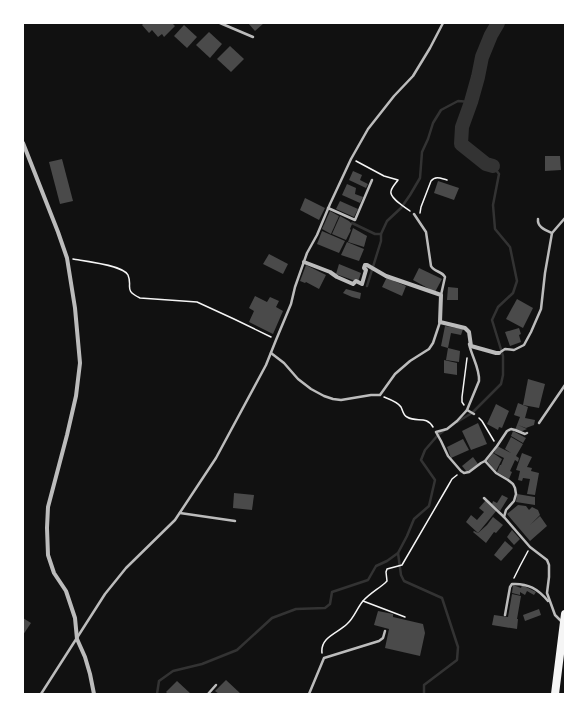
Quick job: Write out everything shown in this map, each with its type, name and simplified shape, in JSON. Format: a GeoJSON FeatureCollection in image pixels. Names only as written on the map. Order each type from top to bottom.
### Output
{"type":"FeatureCollection","features":[{"type":"Feature","properties":{"kind":"main road"},"geometry":{"type":"LineString","coordinates":[[555,694],[565,614]]}},
{"type":"Feature","properties":{"kind":"street"},"geometry":{"type":"LineString","coordinates":[[23,143],[67,258],[75,308],[80,363],[76,396],[68,434],[48,507],[48,554],[54,573],[66,591],[75,618],[77,639],[85,657],[94,694]]}},
{"type":"Feature","properties":{"kind":"street"},"geometry":{"type":"LineString","coordinates":[[304,262],[330,272],[337,277],[354,284],[356,281],[362,284],[366,270],[364,268],[365,265],[367,265],[386,276],[441,295],[440,322],[465,328],[469,332],[470,346],[500,353]]}},
{"type":"Feature","properties":{"kind":"lane"},"geometry":{"type":"LineString","coordinates":[[220,23],[253,37]]}},
{"type":"Feature","properties":{"kind":"lane"},"geometry":{"type":"LineString","coordinates":[[41,694],[105,594],[126,568],[175,520],[216,458],[266,365],[291,304],[295,287],[307,253],[317,235],[351,159],[368,130],[394,96],[413,76],[443,23]]}},
{"type":"Feature","properties":{"kind":"lane"},"geometry":{"type":"LineString","coordinates":[[328,208],[354,220],[372,180]]}},
{"type":"Feature","properties":{"kind":"lane"},"geometry":{"type":"LineString","coordinates":[[414,214],[426,232],[430,266],[445,277],[441,295]]}},
{"type":"Feature","properties":{"kind":"lane"},"geometry":{"type":"LineString","coordinates":[[500,353],[505,349],[514,350],[524,344],[532,332],[541,309],[552,233],[565,218]]}},
{"type":"Feature","properties":{"kind":"lane"},"geometry":{"type":"LineString","coordinates":[[538,219],[538,225],[552,233]]}},
{"type":"Feature","properties":{"kind":"lane"},"geometry":{"type":"LineString","coordinates":[[271,352],[284,363],[298,379],[311,389],[333,400],[380,395],[395,374],[410,361],[429,349],[433,343],[440,322]]}},
{"type":"Feature","properties":{"kind":"lane"},"geometry":{"type":"LineString","coordinates":[[469,332],[470,348],[478,370],[479,382],[468,410],[448,429],[436,432],[441,439],[448,456],[461,471],[464,473],[469,472],[485,461],[507,431],[511,429],[522,434],[527,433]]}},
{"type":"Feature","properties":{"kind":"lane"},"geometry":{"type":"LineString","coordinates":[[539,423],[565,385]]}},
{"type":"Feature","properties":{"kind":"lane"},"geometry":{"type":"LineString","coordinates":[[468,410],[474,414]]}},
{"type":"Feature","properties":{"kind":"lane"},"geometry":{"type":"LineString","coordinates":[[485,461],[496,473],[513,484],[515,488],[516,494],[514,501],[506,510],[504,517]]}},
{"type":"Feature","properties":{"kind":"lane"},"geometry":{"type":"LineString","coordinates":[[484,498],[504,517],[530,547],[547,560],[549,565],[547,593],[554,616],[564,624]]}},
{"type":"Feature","properties":{"kind":"lane"},"geometry":{"type":"LineString","coordinates":[[180,513],[234,521]]}},
{"type":"Feature","properties":{"kind":"lane"},"geometry":{"type":"LineString","coordinates":[[505,615],[510,587],[512,584],[520,583],[531,587],[544,596],[550,603]]}},
{"type":"Feature","properties":{"kind":"lane"},"geometry":{"type":"LineString","coordinates":[[310,694],[324,658],[378,642],[384,638],[385,631]]}},
{"type":"Feature","properties":{"kind":"lane"},"geometry":{"type":"LineString","coordinates":[[208,694],[216,685]]}},
{"type":"Feature","properties":{"kind":"path"},"geometry":{"type":"LineString","coordinates":[[351,159],[384,176],[398,180],[391,191],[393,198],[419,217],[420,207],[431,181],[438,177],[447,180]]}},
{"type":"Feature","properties":{"kind":"path"},"geometry":{"type":"LineString","coordinates":[[67,258],[116,267],[124,270],[128,275],[129,288],[134,295],[140,298],[197,302],[276,340]]}},
{"type":"Feature","properties":{"kind":"path"},"geometry":{"type":"LineString","coordinates":[[468,410],[462,402],[466,362],[470,348]]}},
{"type":"Feature","properties":{"kind":"path"},"geometry":{"type":"LineString","coordinates":[[380,395],[400,406],[404,415],[408,418],[426,420],[431,424],[436,432]]}},
{"type":"Feature","properties":{"kind":"path"},"geometry":{"type":"LineString","coordinates":[[474,414],[482,421],[497,446]]}},
{"type":"Feature","properties":{"kind":"path"},"geometry":{"type":"LineString","coordinates":[[324,658],[321,649],[323,644],[333,633],[348,624],[363,601],[387,581],[387,568],[402,565],[452,479],[461,471]]}},
{"type":"Feature","properties":{"kind":"path"},"geometry":{"type":"LineString","coordinates":[[512,584],[530,547]]}},
{"type":"Feature","properties":{"kind":"path"},"geometry":{"type":"LineString","coordinates":[[363,601],[405,616]]}},
{"type":"Feature","properties":{"kind":"building"},"geometry":{"type":"Polygon","coordinates":[[[144,23],[172,23],[175,26],[164,37],[162,34],[158,37],[152,30],[149,33],[142,25],[144,23]]]}},
{"type":"Feature","properties":{"kind":"building"},"geometry":{"type":"Polygon","coordinates":[[[248,23],[264,23],[255,31],[248,23]]]}},
{"type":"Feature","properties":{"kind":"building"},"geometry":{"type":"Polygon","coordinates":[[[184,25],[197,37],[187,48],[174,36],[184,25]]]}},
{"type":"Feature","properties":{"kind":"building"},"geometry":{"type":"Polygon","coordinates":[[[209,32],[222,44],[210,58],[196,45],[209,32]]]}},
{"type":"Feature","properties":{"kind":"building"},"geometry":{"type":"Polygon","coordinates":[[[230,46],[244,59],[231,72],[217,59],[230,46]]]}},
{"type":"Feature","properties":{"kind":"building"},"geometry":{"type":"Polygon","coordinates":[[[545,156],[560,156],[561,170],[545,171],[545,156]]]}},
{"type":"Feature","properties":{"kind":"building"},"geometry":{"type":"Polygon","coordinates":[[[62,159],[73,201],[60,204],[49,162],[62,159]]]}},
{"type":"Feature","properties":{"kind":"building"},"geometry":{"type":"Polygon","coordinates":[[[353,171],[362,175],[360,180],[368,184],[366,188],[349,180],[353,171]]]}},
{"type":"Feature","properties":{"kind":"building"},"geometry":{"type":"Polygon","coordinates":[[[438,181],[459,188],[454,200],[434,193],[438,181]]]}},
{"type":"Feature","properties":{"kind":"building"},"geometry":{"type":"Polygon","coordinates":[[[347,184],[356,188],[355,194],[363,197],[360,203],[342,195],[347,184]]]}},
{"type":"Feature","properties":{"kind":"building"},"geometry":{"type":"Polygon","coordinates":[[[305,198],[325,208],[319,220],[300,210],[305,198]]]}},
{"type":"Feature","properties":{"kind":"building"},"geometry":{"type":"Polygon","coordinates":[[[340,201],[358,209],[354,217],[336,209],[340,201]]]}},
{"type":"Feature","properties":{"kind":"building"},"geometry":{"type":"Polygon","coordinates":[[[330,211],[339,216],[331,234],[322,229],[330,211]]]}},
{"type":"Feature","properties":{"kind":"building"},"geometry":{"type":"Polygon","coordinates":[[[340,216],[352,224],[346,240],[332,234],[340,216]]]}},
{"type":"Feature","properties":{"kind":"building"},"geometry":{"type":"Polygon","coordinates":[[[353,228],[367,236],[364,247],[348,242],[353,228]]]}},
{"type":"Feature","properties":{"kind":"building"},"geometry":{"type":"Polygon","coordinates":[[[322,231],[345,241],[339,253],[317,244],[322,231]]]}},
{"type":"Feature","properties":{"kind":"building"},"geometry":{"type":"Polygon","coordinates":[[[347,242],[364,249],[359,261],[341,255],[347,242]]]}},
{"type":"Feature","properties":{"kind":"building"},"geometry":{"type":"Polygon","coordinates":[[[269,254],[288,264],[283,274],[263,264],[269,254]]]}},
{"type":"Feature","properties":{"kind":"building"},"geometry":{"type":"Polygon","coordinates":[[[339,264],[361,273],[358,282],[336,274],[339,264]]]}},
{"type":"Feature","properties":{"kind":"building"},"geometry":{"type":"Polygon","coordinates":[[[306,265],[326,275],[319,289],[306,282],[300,281],[306,265]]]}},
{"type":"Feature","properties":{"kind":"building"},"geometry":{"type":"Polygon","coordinates":[[[419,268],[442,279],[435,292],[413,280],[419,268]]]}},
{"type":"Feature","properties":{"kind":"building"},"geometry":{"type":"Polygon","coordinates":[[[387,277],[406,286],[402,296],[382,287],[387,277]]]}},
{"type":"Feature","properties":{"kind":"building"},"geometry":{"type":"Polygon","coordinates":[[[448,287],[458,288],[458,300],[447,300],[448,287]]]}},
{"type":"Feature","properties":{"kind":"building"},"geometry":{"type":"Polygon","coordinates":[[[346,289],[361,293],[360,299],[343,293],[346,289]]]}},
{"type":"Feature","properties":{"kind":"building"},"geometry":{"type":"Polygon","coordinates":[[[255,296],[267,302],[270,297],[279,301],[276,307],[283,311],[273,334],[249,322],[254,311],[249,308],[255,296]]]}},
{"type":"Feature","properties":{"kind":"building"},"geometry":{"type":"Polygon","coordinates":[[[517,299],[533,308],[523,328],[506,319],[517,299]]]}},
{"type":"Feature","properties":{"kind":"building"},"geometry":{"type":"Polygon","coordinates":[[[445,326],[463,329],[461,335],[451,333],[448,348],[441,346],[445,326]]]}},
{"type":"Feature","properties":{"kind":"building"},"geometry":{"type":"Polygon","coordinates":[[[519,328],[521,342],[510,346],[505,332],[519,328]]]}},
{"type":"Feature","properties":{"kind":"building"},"geometry":{"type":"Polygon","coordinates":[[[448,348],[460,351],[459,362],[446,360],[448,348]]]}},
{"type":"Feature","properties":{"kind":"building"},"geometry":{"type":"Polygon","coordinates":[[[444,360],[457,363],[457,375],[444,373],[444,360]]]}},
{"type":"Feature","properties":{"kind":"building"},"geometry":{"type":"Polygon","coordinates":[[[528,379],[545,384],[539,408],[523,405],[528,379]]]}},
{"type":"Feature","properties":{"kind":"building"},"geometry":{"type":"Polygon","coordinates":[[[518,403],[528,407],[525,418],[535,420],[534,425],[526,428],[518,425],[527,429],[520,432],[515,430],[520,417],[514,415],[518,403]]]}},
{"type":"Feature","properties":{"kind":"building"},"geometry":{"type":"Polygon","coordinates":[[[496,404],[509,411],[502,428],[499,427],[498,430],[487,424],[496,404]]]}},
{"type":"Feature","properties":{"kind":"building"},"geometry":{"type":"Polygon","coordinates":[[[478,423],[487,444],[471,450],[462,431],[478,423]]]}},
{"type":"Feature","properties":{"kind":"building"},"geometry":{"type":"Polygon","coordinates":[[[513,431],[526,438],[523,443],[511,436],[513,431]]]}},
{"type":"Feature","properties":{"kind":"building"},"geometry":{"type":"Polygon","coordinates":[[[511,437],[523,444],[516,456],[519,458],[518,462],[515,460],[510,471],[512,472],[509,479],[497,472],[504,458],[494,453],[497,446],[511,453],[505,449],[511,437]]]}},
{"type":"Feature","properties":{"kind":"building"},"geometry":{"type":"Polygon","coordinates":[[[463,439],[469,450],[451,458],[447,447],[463,439]]]}},
{"type":"Feature","properties":{"kind":"building"},"geometry":{"type":"Polygon","coordinates":[[[493,453],[502,459],[496,471],[487,461],[493,453]]]}},
{"type":"Feature","properties":{"kind":"building"},"geometry":{"type":"Polygon","coordinates":[[[522,453],[532,457],[527,467],[532,468],[531,471],[539,473],[535,495],[527,494],[530,479],[523,478],[522,481],[518,480],[520,471],[516,470],[522,453]]]}},
{"type":"Feature","properties":{"kind":"building"},"geometry":{"type":"Polygon","coordinates":[[[473,457],[478,464],[467,472],[462,466],[473,457]]]}},
{"type":"Feature","properties":{"kind":"building"},"geometry":{"type":"Polygon","coordinates":[[[234,493],[254,495],[252,510],[233,508],[234,493]]]}},
{"type":"Feature","properties":{"kind":"building"},"geometry":{"type":"Polygon","coordinates":[[[517,494],[535,497],[535,505],[516,502],[517,494]]]}},
{"type":"Feature","properties":{"kind":"building"},"geometry":{"type":"Polygon","coordinates":[[[502,495],[508,498],[500,511],[492,504],[493,501],[497,503],[502,495]]]}},
{"type":"Feature","properties":{"kind":"building"},"geometry":{"type":"Polygon","coordinates":[[[486,500],[497,510],[478,533],[466,522],[471,515],[477,520],[484,512],[479,508],[486,500]]]}},
{"type":"Feature","properties":{"kind":"building"},"geometry":{"type":"Polygon","coordinates":[[[518,505],[526,506],[529,510],[532,507],[538,510],[540,515],[530,525],[540,516],[547,526],[530,541],[507,514],[518,505]]]}},
{"type":"Feature","properties":{"kind":"building"},"geometry":{"type":"Polygon","coordinates":[[[493,517],[503,525],[496,533],[494,532],[486,543],[473,532],[478,533],[493,517]]]}},
{"type":"Feature","properties":{"kind":"building"},"geometry":{"type":"Polygon","coordinates":[[[512,530],[520,539],[514,545],[507,537],[512,530]]]}},
{"type":"Feature","properties":{"kind":"building"},"geometry":{"type":"Polygon","coordinates":[[[505,541],[513,548],[501,561],[494,555],[505,541]]]}},
{"type":"Feature","properties":{"kind":"building"},"geometry":{"type":"Polygon","coordinates":[[[513,585],[521,588],[522,585],[536,592],[534,595],[527,591],[525,595],[520,592],[520,595],[512,593],[513,585]]]}},
{"type":"Feature","properties":{"kind":"building"},"geometry":{"type":"Polygon","coordinates":[[[512,594],[521,596],[517,619],[517,629],[492,625],[494,615],[508,617],[512,594]]]}},
{"type":"Feature","properties":{"kind":"building"},"geometry":{"type":"Polygon","coordinates":[[[539,609],[541,615],[525,621],[523,615],[539,609]]]}},
{"type":"Feature","properties":{"kind":"building"},"geometry":{"type":"Polygon","coordinates":[[[378,611],[393,614],[393,617],[423,624],[425,633],[420,656],[385,648],[389,629],[374,625],[378,611]]]}},
{"type":"Feature","properties":{"kind":"building"},"geometry":{"type":"Polygon","coordinates":[[[23,618],[31,623],[23,635],[23,618]]]}},
{"type":"Feature","properties":{"kind":"building"},"geometry":{"type":"Polygon","coordinates":[[[226,680],[241,694],[219,694],[215,691],[226,680]]]}},
{"type":"Feature","properties":{"kind":"building"},"geometry":{"type":"Polygon","coordinates":[[[177,681],[191,694],[168,694],[166,692],[177,681]]]}},
{"type":"Feature","properties":{"kind":"waterway"},"geometry":{"type":"LineString","coordinates":[[493,166],[486,164],[461,144],[462,127],[471,102],[482,57],[491,35],[498,23]]}},
{"type":"Feature","properties":{"kind":"waterway"},"geometry":{"type":"LineString","coordinates":[[367,286],[381,241],[381,234],[387,221],[401,208],[420,178],[422,152],[433,123],[441,110],[458,101],[471,102]]}},
{"type":"Feature","properties":{"kind":"waterway"},"geometry":{"type":"LineString","coordinates":[[457,422],[472,413],[501,384],[503,375],[503,356],[492,320],[498,307],[513,293],[517,281],[510,247],[495,229],[493,205],[499,174],[493,166]]}},
{"type":"Feature","properties":{"kind":"waterway"},"geometry":{"type":"LineString","coordinates":[[352,223],[375,234],[381,234]]}},
{"type":"Feature","properties":{"kind":"waterway"},"geometry":{"type":"LineString","coordinates":[[424,694],[424,685],[457,660],[458,647],[442,598],[404,581],[401,575],[398,553],[414,519],[429,506],[435,480],[421,460],[425,450],[438,435],[446,429]]}},
{"type":"Feature","properties":{"kind":"waterway"},"geometry":{"type":"LineString","coordinates":[[157,694],[159,681],[173,671],[202,664],[237,650],[272,618],[296,609],[325,608],[330,604],[332,592],[368,580],[376,566],[387,561],[398,553]]}}]}
